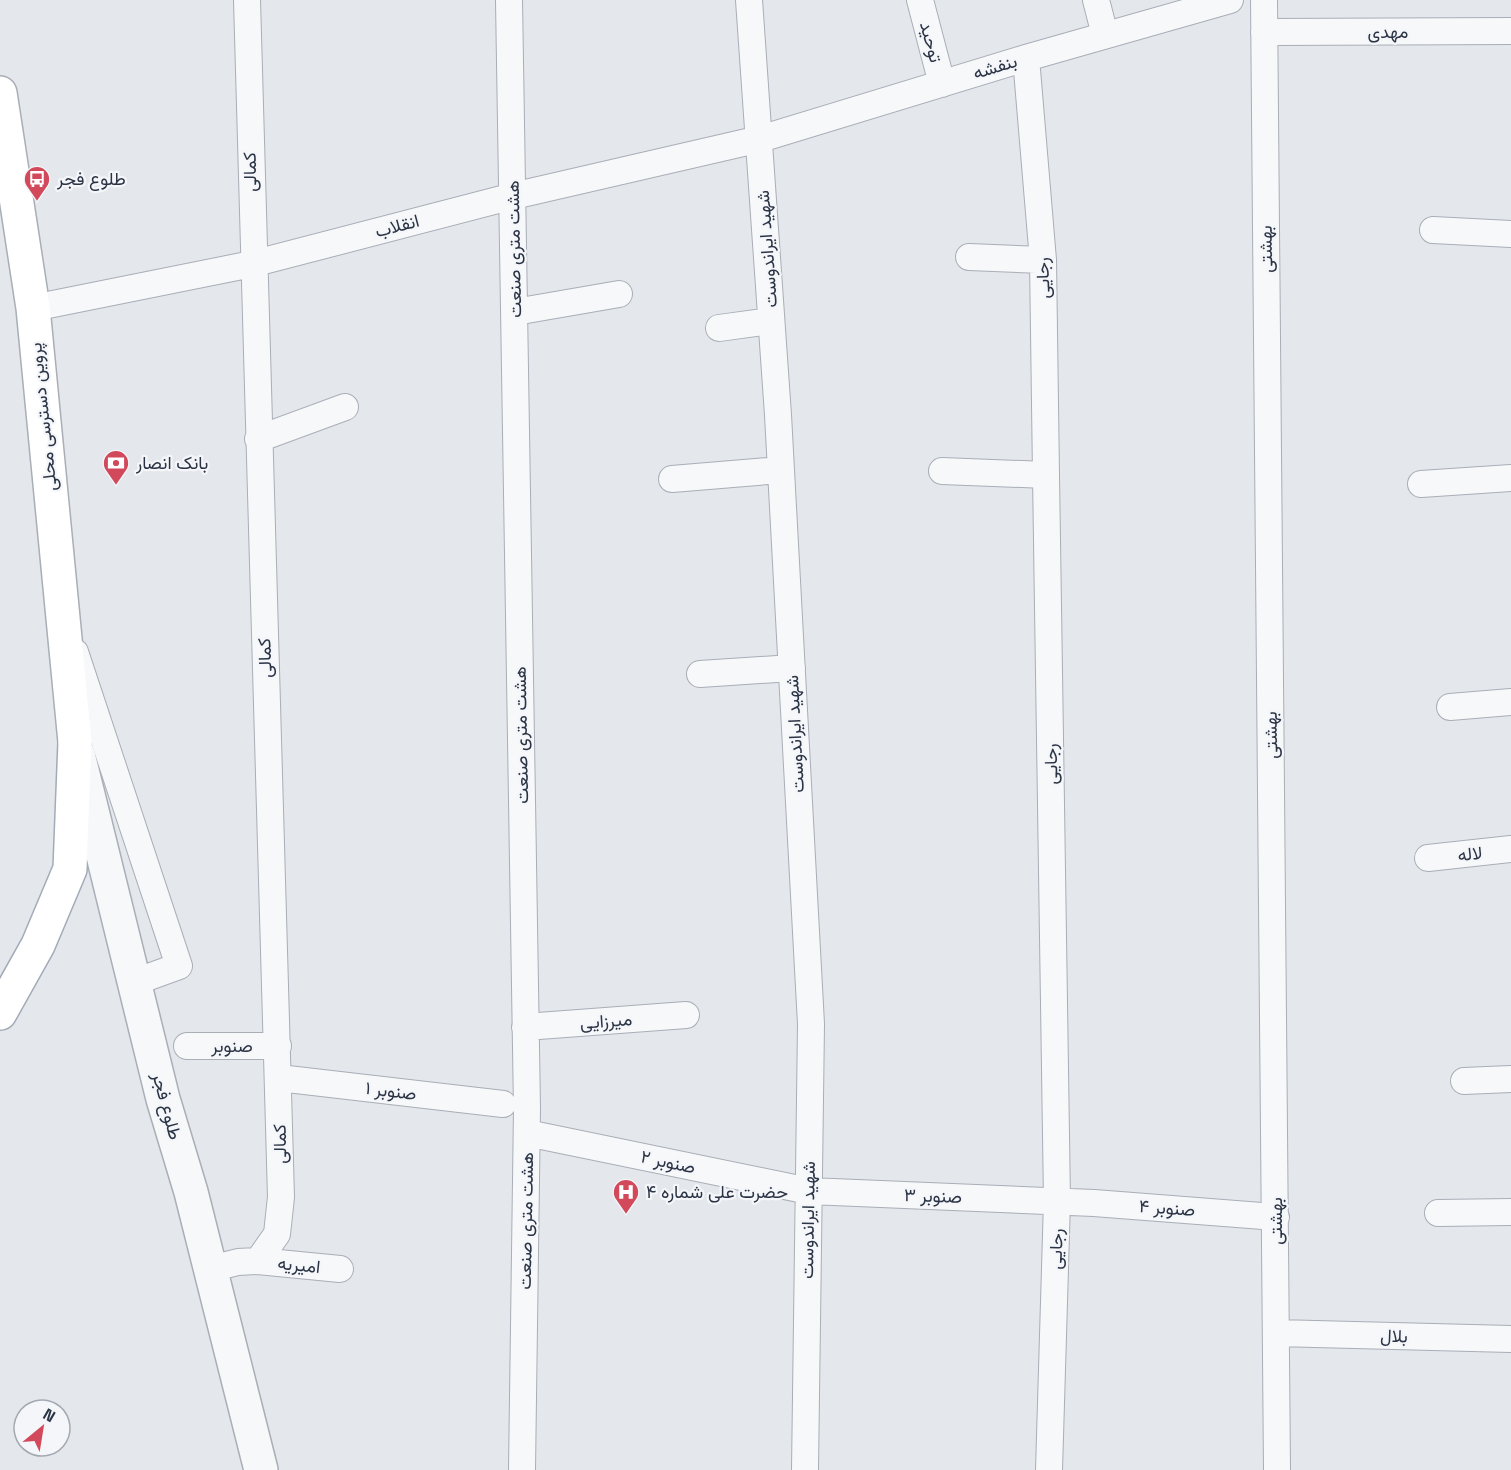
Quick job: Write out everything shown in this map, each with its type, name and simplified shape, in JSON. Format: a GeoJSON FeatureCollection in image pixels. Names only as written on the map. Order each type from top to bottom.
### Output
{"type":"FeatureCollection","features":[{"type":"Feature","properties":{"kind":"main road","name":"پروین دسترسی محلی"},"geometry":{"type":"LineString","coordinates":[[0,93],[33,308],[75,742],[70,869],[39,945],[0,1012]]}},
{"type":"Feature","properties":{"kind":"street","name":"کمالی"},"geometry":{"type":"LineString","coordinates":[[246,0],[281,1197],[277,1234],[258,1261]]}},
{"type":"Feature","properties":{"kind":"street","name":"هشت متری صنعت"},"geometry":{"type":"LineString","coordinates":[[509,0],[527,1133],[522,1470]]}},
{"type":"Feature","properties":{"kind":"street","name":"شهید ایراندوست"},"geometry":{"type":"LineString","coordinates":[[749,0],[781,470],[811,1024],[805,1470]]}},
{"type":"Feature","properties":{"kind":"street","name":"توحید"},"geometry":{"type":"LineString","coordinates":[[920,0],[942,84]]}},
{"type":"Feature","properties":{"kind":"street"},"geometry":{"type":"LineString","coordinates":[[1096,0],[1106,35]]}},
{"type":"Feature","properties":{"kind":"street","name":"بنفشه"},"geometry":{"type":"LineString","coordinates":[[760,139],[1026,58],[1230,0]]}},
{"type":"Feature","properties":{"kind":"street","name":"بهشتی"},"geometry":{"type":"LineString","coordinates":[[1264,0],[1277,1470]]}},
{"type":"Feature","properties":{"kind":"street","name":"مهدی"},"geometry":{"type":"LineString","coordinates":[[1264,32],[1511,31]]}},
{"type":"Feature","properties":{"kind":"street","name":"رجایی"},"geometry":{"type":"LineString","coordinates":[[1026,58],[1043,260],[1057,1201],[1049,1470]]}},
{"type":"Feature","properties":{"kind":"street","name":"انقلاب"},"geometry":{"type":"LineString","coordinates":[[33,308],[252,264],[513,196],[760,139]]}},
{"type":"Feature","properties":{"kind":"street"},"geometry":{"type":"LineString","coordinates":[[1433,231],[1511,234]]}},
{"type":"Feature","properties":{"kind":"street"},"geometry":{"type":"LineString","coordinates":[[969,257],[1043,260]]}},
{"type":"Feature","properties":{"kind":"street"},"geometry":{"type":"LineString","coordinates":[[515,312],[620,294]]}},
{"type":"Feature","properties":{"kind":"street"},"geometry":{"type":"LineString","coordinates":[[719,328],[771,321]]}},
{"type":"Feature","properties":{"kind":"street"},"geometry":{"type":"LineString","coordinates":[[258,439],[345,407]]}},
{"type":"Feature","properties":{"kind":"street"},"geometry":{"type":"LineString","coordinates":[[672,479],[781,470]]}},
{"type":"Feature","properties":{"kind":"street"},"geometry":{"type":"LineString","coordinates":[[942,471],[1046,475]]}},
{"type":"Feature","properties":{"kind":"street"},"geometry":{"type":"LineString","coordinates":[[1421,484],[1511,478]]}},
{"type":"Feature","properties":{"kind":"street"},"geometry":{"type":"LineString","coordinates":[[63,614],[179,966],[135,982]]}},
{"type":"Feature","properties":{"kind":"street"},"geometry":{"type":"LineString","coordinates":[[700,674],[792,668]]}},
{"type":"Feature","properties":{"kind":"street"},"geometry":{"type":"LineString","coordinates":[[1450,707],[1511,702]]}},
{"type":"Feature","properties":{"kind":"street","name":"طلوع فجر"},"geometry":{"type":"LineString","coordinates":[[75,742],[261,1470]]}},
{"type":"Feature","properties":{"kind":"street","name":"لاله"},"geometry":{"type":"LineString","coordinates":[[1428,858],[1511,849]]}},
{"type":"Feature","properties":{"kind":"street","name":"میرزایی"},"geometry":{"type":"LineString","coordinates":[[525,1027],[686,1015]]}},
{"type":"Feature","properties":{"kind":"street","name":"صنوبر"},"geometry":{"type":"LineString","coordinates":[[187,1046],[278,1046]]}},
{"type":"Feature","properties":{"kind":"street","name":"صنوبر ۱"},"geometry":{"type":"LineString","coordinates":[[279,1078],[502,1104]]}},
{"type":"Feature","properties":{"kind":"street"},"geometry":{"type":"LineString","coordinates":[[1464,1081],[1511,1079]]}},
{"type":"Feature","properties":{"kind":"street","name":"صنوبر ۲"},"geometry":{"type":"LineString","coordinates":[[527,1133],[809,1191]]}},
{"type":"Feature","properties":{"kind":"street","name":"صنوبر ۳"},"geometry":{"type":"LineString","coordinates":[[809,1191],[1057,1201]]}},
{"type":"Feature","properties":{"kind":"street","name":"صنوبر ۴"},"geometry":{"type":"LineString","coordinates":[[1057,1201],[1276,1217]]}},
{"type":"Feature","properties":{"kind":"street"},"geometry":{"type":"LineString","coordinates":[[1438,1213],[1511,1212]]}},
{"type":"Feature","properties":{"kind":"street"},"geometry":{"type":"LineString","coordinates":[[210,1269],[238,1262],[258,1261]]}},
{"type":"Feature","properties":{"kind":"street","name":"امیریه"},"geometry":{"type":"LineString","coordinates":[[258,1261],[340,1269]]}},
{"type":"Feature","properties":{"kind":"street","name":"بلال"},"geometry":{"type":"LineString","coordinates":[[1276,1333],[1511,1339]]}},
{"type":"Feature","properties":{"kind":"place","name":"طلوع فجر"},"geometry":{"type":"Point","coordinates":[37,202]}},
{"type":"Feature","properties":{"kind":"place","name":"بانک انصار"},"geometry":{"type":"Point","coordinates":[116,486]}},
{"type":"Feature","properties":{"kind":"place","name":"حضرت علی شماره ۴"},"geometry":{"type":"Point","coordinates":[626,1215]}}]}
